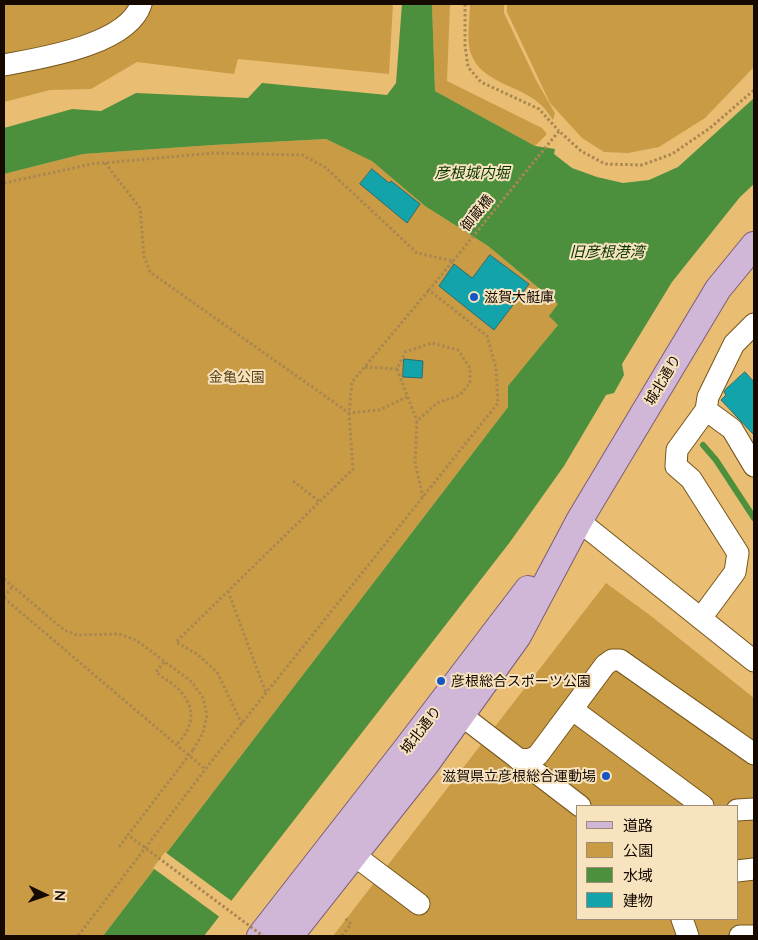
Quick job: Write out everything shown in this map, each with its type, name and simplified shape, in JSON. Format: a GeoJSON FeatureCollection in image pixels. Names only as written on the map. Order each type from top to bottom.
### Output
{"type":"FeatureCollection","features":[{"type":"Feature","properties":{"kind":"main road","name":"城北通り"},"geometry":{"type":"LineString","coordinates":[[290,936],[426,764],[518,636],[579,520],[718,289],[754,246]]}},
{"type":"Feature","properties":{"kind":"main road","name":"城北通り"},"geometry":{"type":"LineString","coordinates":[[262,936],[489,641],[579,520]]}},
{"type":"Feature","properties":{"kind":"street"},"geometry":{"type":"LineString","coordinates":[[4,65],[51,56],[83,47],[120,30],[138,13],[141,4]]}},
{"type":"Feature","properties":{"kind":"street"},"geometry":{"type":"LineString","coordinates":[[700,618],[735,572],[738,553],[691,480],[676,466],[677,450],[706,410],[708,397],[734,344],[754,324]]}},
{"type":"Feature","properties":{"kind":"street"},"geometry":{"type":"LineString","coordinates":[[706,410],[732,429],[754,466]]}},
{"type":"Feature","properties":{"kind":"street"},"geometry":{"type":"LineString","coordinates":[[579,520],[754,661]]}},
{"type":"Feature","properties":{"kind":"street"},"geometry":{"type":"LineString","coordinates":[[518,759],[526,760],[538,755],[573,710],[604,665],[612,660],[620,660],[754,754]]}},
{"type":"Feature","properties":{"kind":"street"},"geometry":{"type":"LineString","coordinates":[[573,710],[702,805]]}},
{"type":"Feature","properties":{"kind":"street"},"geometry":{"type":"LineString","coordinates":[[461,715],[579,805]]}},
{"type":"Feature","properties":{"kind":"street"},"geometry":{"type":"LineString","coordinates":[[738,810],[754,809]]}},
{"type":"Feature","properties":{"kind":"street"},"geometry":{"type":"LineString","coordinates":[[354,855],[419,904]]}},
{"type":"Feature","properties":{"kind":"street"},"geometry":{"type":"LineString","coordinates":[[738,871],[754,870]]}},
{"type":"Feature","properties":{"kind":"street"},"geometry":{"type":"LineString","coordinates":[[682,920],[688,936]]}},
{"type":"Feature","properties":{"kind":"street"},"geometry":{"type":"LineString","coordinates":[[740,936],[754,936]]}},
{"type":"Feature","properties":{"kind":"path"},"geometry":{"type":"LineString","coordinates":[[465,4],[465,45],[468,67],[481,82],[539,109],[558,132],[581,151],[605,164],[642,166],[672,154],[710,128],[754,90]]}},
{"type":"Feature","properties":{"kind":"path","name":"御蔵橋"},"geometry":{"type":"LineString","coordinates":[[242,724],[217,672],[197,654],[176,642],[353,469],[349,413],[352,382],[453,262],[558,132]]}},
{"type":"Feature","properties":{"kind":"path"},"geometry":{"type":"LineString","coordinates":[[4,183],[104,162],[214,153],[302,154],[325,167],[417,253],[453,262]]}},
{"type":"Feature","properties":{"kind":"path"},"geometry":{"type":"LineString","coordinates":[[104,162],[140,208],[144,256],[150,272],[349,413],[380,410],[407,397]]}},
{"type":"Feature","properties":{"kind":"path"},"geometry":{"type":"LineString","coordinates":[[78,936],[205,769],[498,403],[496,368],[487,336],[429,290]]}},
{"type":"Feature","properties":{"kind":"path"},"geometry":{"type":"LineString","coordinates":[[417,421],[437,403],[460,395],[470,383],[470,368],[458,350],[432,343],[405,352],[397,369],[417,421],[415,463],[423,497]]}},
{"type":"Feature","properties":{"kind":"path"},"geometry":{"type":"LineString","coordinates":[[364,367],[397,369]]}},
{"type":"Feature","properties":{"kind":"path"},"geometry":{"type":"LineString","coordinates":[[293,482],[320,502]]}},
{"type":"Feature","properties":{"kind":"path"},"geometry":{"type":"LineString","coordinates":[[4,579],[64,630],[77,635],[119,634],[136,640],[192,682],[203,698],[207,715],[203,733],[193,750],[119,847]]}},
{"type":"Feature","properties":{"kind":"path"},"geometry":{"type":"LineString","coordinates":[[12,587],[4,597],[205,769]]}},
{"type":"Feature","properties":{"kind":"path"},"geometry":{"type":"LineString","coordinates":[[228,591],[266,693]]}},
{"type":"Feature","properties":{"kind":"path"},"geometry":{"type":"LineString","coordinates":[[165,662],[156,672],[181,691],[189,704],[192,720],[186,736],[177,744]]}},
{"type":"Feature","properties":{"kind":"path"},"geometry":{"type":"LineString","coordinates":[[128,836],[262,936]]}},
{"type":"Feature","properties":{"kind":"path"},"geometry":{"type":"LineString","coordinates":[[342,936],[351,924],[345,918]]}},
{"type":"Feature","properties":{"kind":"green space"},"geometry":{"type":"Polygon","coordinates":[[[4,4],[393,4],[389,74],[238,59],[234,74],[137,62],[91,89],[50,90],[4,102],[4,4]]]}},
{"type":"Feature","properties":{"kind":"green space"},"geometry":{"type":"Polygon","coordinates":[[[432,4],[450,4],[447,81],[542,128],[547,134],[535,146],[435,91],[432,4]]]}},
{"type":"Feature","properties":{"kind":"green space"},"geometry":{"type":"Polygon","coordinates":[[[470,4],[504,4],[504,13],[536,80],[555,113],[553,120],[533,98],[493,78],[476,64],[471,54],[469,43],[470,4]]]}},
{"type":"Feature","properties":{"kind":"green space"},"geometry":{"type":"Polygon","coordinates":[[[507,4],[754,4],[754,67],[705,118],[659,147],[628,153],[604,152],[582,138],[550,103],[507,12],[507,4]]]}},
{"type":"Feature","properties":{"kind":"green space","name":"金亀公園"},"geometry":{"type":"Polygon","coordinates":[[[326,139],[372,160],[425,206],[488,246],[558,304],[558,325],[509,386],[508,407],[103,936],[4,936],[4,174],[83,154],[326,139]]]}},
{"type":"Feature","properties":{"kind":"green space","name":"滋賀県立彦根総合運動場"},"geometry":{"type":"Polygon","coordinates":[[[606,583],[651,616],[754,698],[754,936],[333,936],[606,583]]]}},
{"type":"Feature","properties":{"kind":"water","name":"旧彦根港湾"},"geometry":{"type":"Polygon","coordinates":[[[402,4],[432,4],[435,91],[535,146],[555,149],[554,154],[572,168],[597,177],[623,183],[649,180],[678,167],[754,98],[754,184],[740,197],[672,282],[622,364],[624,375],[614,393],[606,395],[564,466],[510,542],[204,936],[103,936],[508,407],[508,386],[558,325],[549,316],[558,304],[488,246],[425,206],[372,161],[326,139],[83,154],[4,174],[4,128],[72,109],[101,111],[136,93],[248,98],[262,83],[387,95],[396,83],[402,4]]]}},
{"type":"Feature","properties":{"kind":"pier"},"geometry":{"type":"Polygon","coordinates":[[[165,852],[233,902],[221,918],[153,868],[165,852]]]}},
{"type":"Feature","properties":{"kind":"building"},"geometry":{"type":"Polygon","coordinates":[[[372,169],[420,204],[407,223],[360,184],[372,169]]]}},
{"type":"Feature","properties":{"kind":"building"},"geometry":{"type":"Polygon","coordinates":[[[490,255],[529,284],[494,330],[439,286],[454,264],[472,278],[490,255]]]}},
{"type":"Feature","properties":{"kind":"building"},"geometry":{"type":"Polygon","coordinates":[[[404,359],[423,361],[422,378],[403,377],[404,359]]]}},
{"type":"Feature","properties":{"kind":"building"},"geometry":{"type":"Polygon","coordinates":[[[745,372],[754,382],[754,435],[721,400],[726,395],[724,392],[726,389],[745,372]]]}},
{"type":"Feature","properties":{"kind":"waterway"},"geometry":{"type":"LineString","coordinates":[[703,445],[716,460],[754,518]]}},
{"type":"Feature","properties":{"kind":"place","name":"滋賀大艇庫"},"geometry":{"type":"Point","coordinates":[474,297]}},
{"type":"Feature","properties":{"kind":"place","name":"彦根総合スポーツ公園"},"geometry":{"type":"Point","coordinates":[441,681]}},
{"type":"Feature","properties":{"kind":"place","name":"滋賀県立彦根総合運動場"},"geometry":{"type":"Point","coordinates":[606,776]}},
{"type":"Feature","properties":{"kind":"water label","name":"彦根城内堀"},"geometry":{"type":"Point","coordinates":[472,173]}}]}
